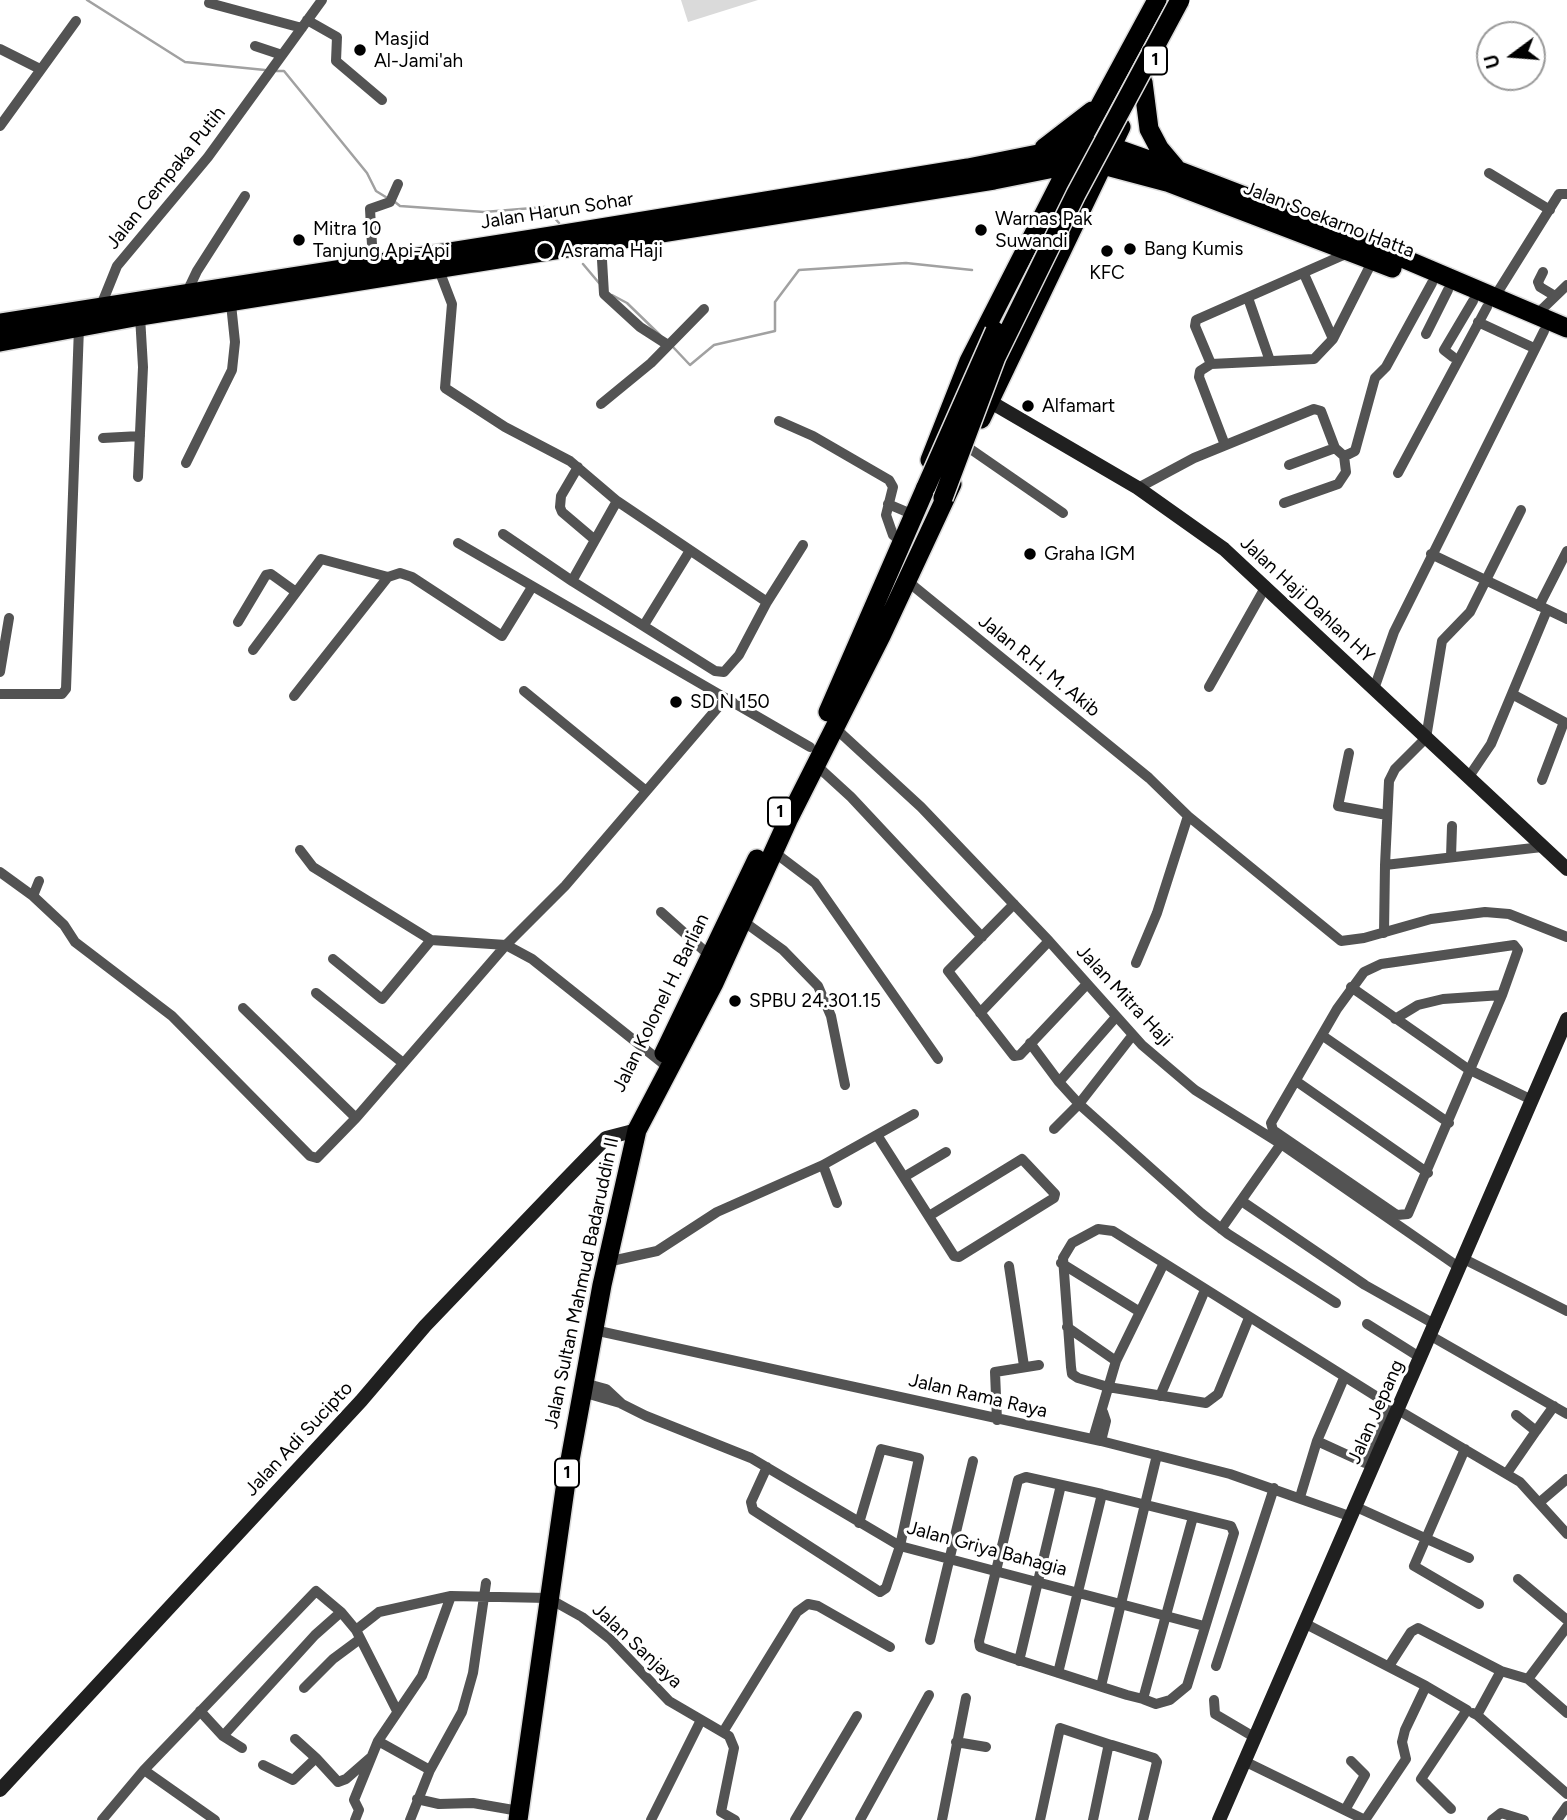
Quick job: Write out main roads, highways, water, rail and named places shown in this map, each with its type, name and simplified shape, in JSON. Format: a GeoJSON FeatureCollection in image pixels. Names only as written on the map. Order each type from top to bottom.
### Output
{"type":"FeatureCollection","features":[{"type":"Feature","properties":{"kind":"highway","name":"1"},"geometry":{"type":"LineString","coordinates":[[934,494],[927,469],[960,380],[1077,155],[1098,107],[1157,0]]}},
{"type":"Feature","properties":{"kind":"highway","name":"1"},"geometry":{"type":"LineString","coordinates":[[934,494],[980,358],[1088,145],[1167,0]]}},
{"type":"Feature","properties":{"kind":"highway","name":"1"},"geometry":{"type":"LineString","coordinates":[[934,494],[996,357],[1087,172],[1180,0]]}},
{"type":"Feature","properties":{"kind":"highway","name":"1"},"geometry":{"type":"LineString","coordinates":[[1112,147],[1143,82],[1188,0]]}},
{"type":"Feature","properties":{"kind":"highway"},"geometry":{"type":"LineString","coordinates":[[1143,82],[1149,129],[1164,156],[1177,170]]}},
{"type":"Feature","properties":{"kind":"highway"},"geometry":{"type":"LineString","coordinates":[[1034,155],[1098,107],[1105,121],[1124,122]]}},
{"type":"Feature","properties":{"kind":"highway"},"geometry":{"type":"LineString","coordinates":[[1103,165],[1112,147]]}},
{"type":"Feature","properties":{"kind":"highway","name":"Jalan Soekarno Hatta"},"geometry":{"type":"LineString","coordinates":[[1077,155],[1112,147],[1177,170],[1367,243],[1483,307]]}},
{"type":"Feature","properties":{"kind":"highway","name":"Jalan Harun Sohar"},"geometry":{"type":"LineString","coordinates":[[0,342],[140,316],[601,243],[659,226],[1034,155],[1077,155]]}},
{"type":"Feature","properties":{"kind":"highway","name":"Jalan Soekarno Hatta"},"geometry":{"type":"LineString","coordinates":[[1077,155],[1103,165],[1167,182],[1373,260],[1567,341]]}},
{"type":"Feature","properties":{"kind":"highway","name":"Jalan Harun Sohar"},"geometry":{"type":"LineString","coordinates":[[0,323],[373,263],[1027,175],[1077,155]]}},
{"type":"Feature","properties":{"kind":"highway","name":"1"},"geometry":{"type":"LineString","coordinates":[[934,494],[969,448],[1103,165]]}},
{"type":"Feature","properties":{"kind":"highway"},"geometry":{"type":"LineString","coordinates":[[1085,203],[1107,188],[1136,174]]}},
{"type":"Feature","properties":{"kind":"highway"},"geometry":{"type":"LineString","coordinates":[[1027,175],[1044,185],[1047,210],[1073,228]]}},
{"type":"Feature","properties":{"kind":"highway","name":"Jalan Soekarno Hatta"},"geometry":{"type":"LineString","coordinates":[[1538,331],[1567,328]]}},
{"type":"Feature","properties":{"kind":"highway","name":"Jalan Kolonel H. Barlian"},"geometry":{"type":"LineString","coordinates":[[637,1130],[633,1116],[636,1104],[665,1065],[743,921],[914,515],[934,494]]}},
{"type":"Feature","properties":{"kind":"highway","name":"Jalan Kolonel H. Barlian"},"geometry":{"type":"LineString","coordinates":[[683,1028],[709,955],[813,756],[834,727],[906,580],[934,494]]}},
{"type":"Feature","properties":{"kind":"highway","name":"Jalan Sultan Mahmud Badaruddin II"},"geometry":{"type":"LineString","coordinates":[[518,1815],[530,1750],[548,1598],[583,1387],[607,1262],[637,1130]]}},
{"type":"Feature","properties":{"kind":"waterway"},"geometry":{"type":"LineString","coordinates":[[87,0],[185,62],[265,70]]}},
{"type":"Feature","properties":{"kind":"waterway"},"geometry":{"type":"LineString","coordinates":[[276,71],[284,71],[367,173],[376,191],[389,199]]}},
{"type":"Feature","properties":{"kind":"waterway"},"geometry":{"type":"LineString","coordinates":[[395,202],[400,206],[484,212],[545,207],[559,223]]}},
{"type":"Feature","properties":{"kind":"waterway"},"geometry":{"type":"LineString","coordinates":[[673,347],[690,365],[714,345],[775,331],[775,302],[799,270],[906,263],[972,270]]}},
{"type":"Feature","properties":{"kind":"waterway"},"geometry":{"type":"LineString","coordinates":[[583,264],[599,283]]}},
{"type":"Feature","properties":{"kind":"waterway"},"geometry":{"type":"LineString","coordinates":[[612,295],[627,303],[660,335]]}},
{"type":"Feature","properties":{"kind":"tram line"},"geometry":{"type":"LineString","coordinates":[[0,340],[314,288],[954,190],[1045,172],[1082,154],[1103,134],[1176,0]]}},
{"type":"Feature","properties":{"kind":"place","name":"Masjid Al-Jami'ah"},"geometry":{"type":"Point","coordinates":[360,50]}},
{"type":"Feature","properties":{"kind":"place","name":"Warnas Pak Suwandi"},"geometry":{"type":"Point","coordinates":[981,230]}},
{"type":"Feature","properties":{"kind":"place","name":"Mitra 10 Tanjung Api-Api"},"geometry":{"type":"Point","coordinates":[299,240]}},
{"type":"Feature","properties":{"kind":"place","name":"Bang Kumis"},"geometry":{"type":"Point","coordinates":[1130,249]}},
{"type":"Feature","properties":{"kind":"place","name":"Asrama Haji"},"geometry":{"type":"Point","coordinates":[545,251]}},
{"type":"Feature","properties":{"kind":"place","name":"KFC"},"geometry":{"type":"Point","coordinates":[1107,251]}},
{"type":"Feature","properties":{"kind":"place","name":"Alfamart"},"geometry":{"type":"Point","coordinates":[1028,406]}},
{"type":"Feature","properties":{"kind":"place","name":"Graha IGM"},"geometry":{"type":"Point","coordinates":[1030,554]}},
{"type":"Feature","properties":{"kind":"place","name":"SD N 150"},"geometry":{"type":"Point","coordinates":[676,702]}},
{"type":"Feature","properties":{"kind":"place","name":"SPBU 24.301.15"},"geometry":{"type":"Point","coordinates":[735,1001]}}]}
